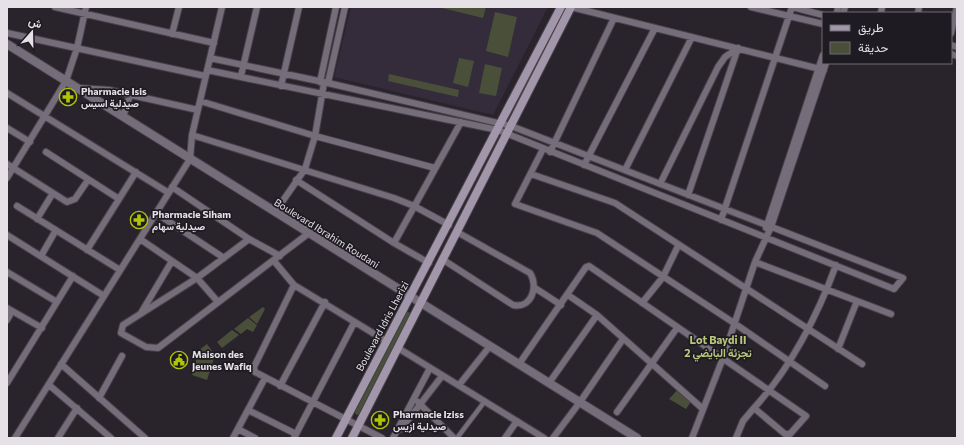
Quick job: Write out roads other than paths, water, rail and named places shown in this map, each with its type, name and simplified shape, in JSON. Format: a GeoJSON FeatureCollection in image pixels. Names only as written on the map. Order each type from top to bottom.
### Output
{"type":"FeatureCollection","features":[{"type":"Feature","properties":{"kind":"main road","name":"Boulevard Idris Lherizi"},"geometry":{"type":"LineString","coordinates":[[336,438],[409,295],[429,263],[449,225],[560,7]]}},
{"type":"Feature","properties":{"kind":"main road"},"geometry":{"type":"LineString","coordinates":[[352,438],[571,7]]}},
{"type":"Feature","properties":{"kind":"street"},"geometry":{"type":"LineString","coordinates":[[55,7],[214,43]]}},
{"type":"Feature","properties":{"kind":"street"},"geometry":{"type":"LineString","coordinates":[[7,178],[66,81],[77,48],[86,7]]}},
{"type":"Feature","properties":{"kind":"street"},"geometry":{"type":"LineString","coordinates":[[172,34],[179,7]]}},
{"type":"Feature","properties":{"kind":"street"},"geometry":{"type":"LineString","coordinates":[[15,438],[190,158],[192,135],[222,7]]}},
{"type":"Feature","properties":{"kind":"street"},"geometry":{"type":"LineString","coordinates":[[240,76],[257,7]]}},
{"type":"Feature","properties":{"kind":"street"},"geometry":{"type":"LineString","coordinates":[[281,86],[299,7]]}},
{"type":"Feature","properties":{"kind":"street"},"geometry":{"type":"LineString","coordinates":[[276,212],[304,169],[315,136],[336,7]]}},
{"type":"Feature","properties":{"kind":"street"},"geometry":{"type":"LineString","coordinates":[[324,82],[345,7]]}},
{"type":"Feature","properties":{"kind":"street"},"geometry":{"type":"LineString","coordinates":[[571,7],[738,48],[823,67],[769,226],[745,290],[723,358],[692,438]]}},
{"type":"Feature","properties":{"kind":"street"},"geometry":{"type":"LineString","coordinates":[[751,7],[822,24]]}},
{"type":"Feature","properties":{"kind":"street"},"geometry":{"type":"LineString","coordinates":[[720,220],[792,7],[822,15]]}},
{"type":"Feature","properties":{"kind":"street"},"geometry":{"type":"LineString","coordinates":[[952,29],[957,7]]}},
{"type":"Feature","properties":{"kind":"street"},"geometry":{"type":"LineString","coordinates":[[614,18],[554,142],[546,150],[515,204],[597,232],[734,323],[788,362],[825,386]]}},
{"type":"Feature","properties":{"kind":"street"},"geometry":{"type":"LineString","coordinates":[[584,165],[655,28]]}},
{"type":"Feature","properties":{"kind":"street"},"geometry":{"type":"LineString","coordinates":[[7,33],[206,73],[240,76],[281,86],[461,122],[499,127],[511,126],[903,278],[894,289],[507,135],[499,127],[324,82],[210,58]]}},
{"type":"Feature","properties":{"kind":"street"},"geometry":{"type":"LineString","coordinates":[[625,170],[692,37]]}},
{"type":"Feature","properties":{"kind":"street","name":"Boulevard Ibrahim Roudani"},"geometry":{"type":"LineString","coordinates":[[7,44],[637,438]]}},
{"type":"Feature","properties":{"kind":"street"},"geometry":{"type":"LineString","coordinates":[[660,184],[718,67],[725,57],[738,48]]}},
{"type":"Feature","properties":{"kind":"street"},"geometry":{"type":"LineString","coordinates":[[688,195],[738,48]]}},
{"type":"Feature","properties":{"kind":"street"},"geometry":{"type":"LineString","coordinates":[[77,88],[109,90],[198,110]]}},
{"type":"Feature","properties":{"kind":"street"},"geometry":{"type":"LineString","coordinates":[[7,93],[136,172],[170,190],[249,239],[280,256]]}},
{"type":"Feature","properties":{"kind":"street"},"geometry":{"type":"LineString","coordinates":[[123,117],[130,95]]}},
{"type":"Feature","properties":{"kind":"street"},"geometry":{"type":"LineString","coordinates":[[200,101],[315,136],[435,168]]}},
{"type":"Feature","properties":{"kind":"street"},"geometry":{"type":"LineString","coordinates":[[394,243],[461,122]]}},
{"type":"Feature","properties":{"kind":"street"},"geometry":{"type":"LineString","coordinates":[[7,128],[30,142]]}},
{"type":"Feature","properties":{"kind":"street"},"geometry":{"type":"LineString","coordinates":[[192,135],[363,187],[414,206],[449,225]]}},
{"type":"Feature","properties":{"kind":"street"},"geometry":{"type":"LineString","coordinates":[[46,152],[119,199]]}},
{"type":"Feature","properties":{"kind":"street"},"geometry":{"type":"LineString","coordinates":[[7,164],[67,202],[73,201],[88,180]]}},
{"type":"Feature","properties":{"kind":"street"},"geometry":{"type":"LineString","coordinates":[[87,250],[136,172]]}},
{"type":"Feature","properties":{"kind":"street"},"geometry":{"type":"LineString","coordinates":[[531,174],[615,204],[745,290],[862,364]]}},
{"type":"Feature","properties":{"kind":"street"},"geometry":{"type":"LineString","coordinates":[[296,180],[394,243],[429,263]]}},
{"type":"Feature","properties":{"kind":"street"},"geometry":{"type":"LineString","coordinates":[[37,218],[53,193]]}},
{"type":"Feature","properties":{"kind":"street"},"geometry":{"type":"LineString","coordinates":[[17,206],[120,270]]}},
{"type":"Feature","properties":{"kind":"street"},"geometry":{"type":"LineString","coordinates":[[156,213],[224,258]]}},
{"type":"Feature","properties":{"kind":"street"},"geometry":{"type":"LineString","coordinates":[[40,256],[56,230]]}},
{"type":"Feature","properties":{"kind":"street"},"geometry":{"type":"LineString","coordinates":[[442,260],[513,305],[519,306],[526,303],[535,288],[534,280],[530,273],[458,232]]}},
{"type":"Feature","properties":{"kind":"street"},"geometry":{"type":"LineString","coordinates":[[249,239],[197,278],[123,325],[121,332],[146,347],[154,349],[165,343],[274,261],[308,233]]}},
{"type":"Feature","properties":{"kind":"street"},"geometry":{"type":"LineString","coordinates":[[7,235],[104,296]]}},
{"type":"Feature","properties":{"kind":"street"},"geometry":{"type":"LineString","coordinates":[[140,239],[197,278],[218,302]]}},
{"type":"Feature","properties":{"kind":"street"},"geometry":{"type":"LineString","coordinates":[[642,303],[663,277],[678,246]]}},
{"type":"Feature","properties":{"kind":"street"},"geometry":{"type":"LineString","coordinates":[[140,314],[172,261]]}},
{"type":"Feature","properties":{"kind":"street"},"geometry":{"type":"LineString","coordinates":[[274,261],[294,285],[325,302],[354,323],[386,341]]}},
{"type":"Feature","properties":{"kind":"street"},"geometry":{"type":"LineString","coordinates":[[755,262],[891,314]]}},
{"type":"Feature","properties":{"kind":"street"},"geometry":{"type":"LineString","coordinates":[[519,364],[586,268],[589,266],[677,328],[771,390],[806,416],[806,418],[788,435],[754,408]]}},
{"type":"Feature","properties":{"kind":"street"},"geometry":{"type":"LineString","coordinates":[[736,438],[743,421],[771,390],[808,330],[836,266]]}},
{"type":"Feature","properties":{"kind":"street"},"geometry":{"type":"LineString","coordinates":[[7,272],[57,302]]}},
{"type":"Feature","properties":{"kind":"street"},"geometry":{"type":"LineString","coordinates":[[7,383],[73,276]]}},
{"type":"Feature","properties":{"kind":"street"},"geometry":{"type":"LineString","coordinates":[[294,285],[254,367],[255,372],[312,403],[359,425],[382,438]]}},
{"type":"Feature","properties":{"kind":"street"},"geometry":{"type":"LineString","coordinates":[[535,288],[561,305]]}},
{"type":"Feature","properties":{"kind":"street"},"geometry":{"type":"LineString","coordinates":[[568,295],[597,315],[703,409]]}},
{"type":"Feature","properties":{"kind":"street"},"geometry":{"type":"LineString","coordinates":[[838,349],[857,301]]}},
{"type":"Feature","properties":{"kind":"street"},"geometry":{"type":"LineString","coordinates":[[280,386],[325,302]]}},
{"type":"Feature","properties":{"kind":"street"},"geometry":{"type":"LineString","coordinates":[[7,320],[10,310],[42,328]]}},
{"type":"Feature","properties":{"kind":"street"},"geometry":{"type":"LineString","coordinates":[[550,383],[597,315]]}},
{"type":"Feature","properties":{"kind":"street"},"geometry":{"type":"LineString","coordinates":[[248,410],[295,436],[354,323]]}},
{"type":"Feature","properties":{"kind":"street"},"geometry":{"type":"LineString","coordinates":[[617,412],[677,328]]}},
{"type":"Feature","properties":{"kind":"street"},"geometry":{"type":"LineString","coordinates":[[553,438],[580,402],[623,339]]}},
{"type":"Feature","properties":{"kind":"street"},"geometry":{"type":"LineString","coordinates":[[459,385],[490,346]]}},
{"type":"Feature","properties":{"kind":"street"},"geometry":{"type":"LineString","coordinates":[[398,348],[544,438]]}},
{"type":"Feature","properties":{"kind":"street"},"geometry":{"type":"LineString","coordinates":[[99,398],[122,356]]}},
{"type":"Feature","properties":{"kind":"street"},"geometry":{"type":"LineString","coordinates":[[61,364],[145,438]]}},
{"type":"Feature","properties":{"kind":"street"},"geometry":{"type":"LineString","coordinates":[[394,438],[430,368]]}},
{"type":"Feature","properties":{"kind":"street"},"geometry":{"type":"LineString","coordinates":[[394,438],[442,376]]}},
{"type":"Feature","properties":{"kind":"street"},"geometry":{"type":"LineString","coordinates":[[232,438],[265,378]]}},
{"type":"Feature","properties":{"kind":"street"},"geometry":{"type":"LineString","coordinates":[[49,384],[112,438]]}},
{"type":"Feature","properties":{"kind":"street"},"geometry":{"type":"LineString","coordinates":[[414,399],[454,438]]}},
{"type":"Feature","properties":{"kind":"street"},"geometry":{"type":"LineString","coordinates":[[457,438],[485,402]]}},
{"type":"Feature","properties":{"kind":"street"},"geometry":{"type":"LineString","coordinates":[[58,438],[77,408]]}},
{"type":"Feature","properties":{"kind":"street"},"geometry":{"type":"LineString","coordinates":[[505,438],[517,421]]}},
{"type":"Feature","properties":{"kind":"street"},"geometry":{"type":"LineString","coordinates":[[238,429],[255,438]]}},
{"type":"Feature","properties":{"kind":"place","name":"Pharmacie Isis صيدلية اسيس"},"geometry":{"type":"Point","coordinates":[68,97]}},
{"type":"Feature","properties":{"kind":"place","name":"Pharmacie Siham صيدلية سهام"},"geometry":{"type":"Point","coordinates":[139,220]}},
{"type":"Feature","properties":{"kind":"place","name":"Maison des Jeunes Wafiq"},"geometry":{"type":"Point","coordinates":[179,360]}},
{"type":"Feature","properties":{"kind":"place","name":"Pharmacie Iziss صيدلية ازيس"},"geometry":{"type":"Point","coordinates":[380,420]}},
{"type":"Feature","properties":{"kind":"district","name":"Lot Baydi II تجزئة البايضي 2"},"geometry":{"type":"Point","coordinates":[718,345]}}]}
